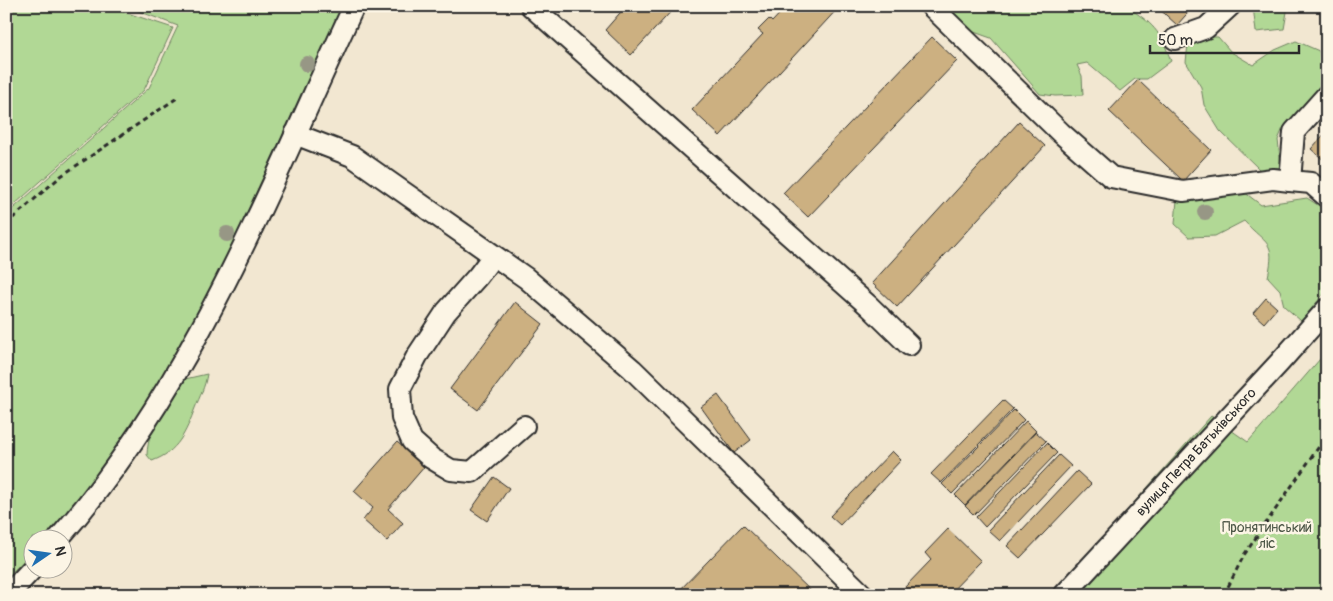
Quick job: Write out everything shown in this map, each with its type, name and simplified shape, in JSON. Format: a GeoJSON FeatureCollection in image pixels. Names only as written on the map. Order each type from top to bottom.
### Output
{"type":"FeatureCollection","features":[{"type":"Feature","properties":{"kind":"street"},"geometry":{"type":"LineString","coordinates":[[68,528],[91,502],[157,405],[228,280],[354,6]]}},
{"type":"Feature","properties":{"kind":"street"},"geometry":{"type":"LineString","coordinates":[[531,6],[548,14],[869,306],[909,345]]}},
{"type":"Feature","properties":{"kind":"street"},"geometry":{"type":"LineString","coordinates":[[931,6],[1061,133],[1111,177],[1183,191],[1273,179],[1311,183],[1327,197]]}},
{"type":"Feature","properties":{"kind":"street"},"geometry":{"type":"LineString","coordinates":[[1175,39],[1206,28],[1230,6]]}},
{"type":"Feature","properties":{"kind":"street"},"geometry":{"type":"LineString","coordinates":[[1290,181],[1294,132],[1327,95]]}},
{"type":"Feature","properties":{"kind":"street"},"geometry":{"type":"LineString","coordinates":[[294,134],[352,156],[492,256],[526,278],[632,369],[863,595]]}},
{"type":"Feature","properties":{"kind":"street"},"geometry":{"type":"LineString","coordinates":[[492,256],[478,276],[446,312],[417,356],[400,389],[402,418],[412,441],[431,458],[451,470],[472,472],[524,426]]}},
{"type":"Feature","properties":{"kind":"street","name":"вулиця Петра Батьківського"},"geometry":{"type":"LineString","coordinates":[[1064,595],[1274,369],[1327,309]]}},
{"type":"Feature","properties":{"kind":"street"},"geometry":{"type":"LineString","coordinates":[[8,595],[24,578]]}},
{"type":"Feature","properties":{"kind":"path"},"geometry":{"type":"LineString","coordinates":[[6,224],[61,176],[176,98]]}},
{"type":"Feature","properties":{"kind":"path"},"geometry":{"type":"LineString","coordinates":[[1224,595],[1244,555],[1327,435]]}},
{"type":"Feature","properties":{"kind":"path"},"geometry":{"type":"LineString","coordinates":[[1321,595],[1327,594]]}},
{"type":"Feature","properties":{"kind":"green space"},"geometry":{"type":"Polygon","coordinates":[[[6,6],[106,6],[173,28],[144,90],[6,212],[6,6]]]}},
{"type":"Feature","properties":{"kind":"green space"},"geometry":{"type":"Polygon","coordinates":[[[125,6],[346,6],[197,325],[131,432],[72,514],[57,528],[22,528],[22,563],[6,578],[6,215],[149,88],[178,26],[125,6]]]}},
{"type":"Feature","properties":{"kind":"green space"},"geometry":{"type":"Polygon","coordinates":[[[940,6],[1126,6],[1149,23],[1159,35],[1171,61],[1147,79],[1135,79],[1120,91],[1087,63],[1077,65],[1082,76],[1083,95],[1055,96],[1040,94],[991,38],[957,26],[940,6]]]}},
{"type":"Feature","properties":{"kind":"green space"},"geometry":{"type":"Polygon","coordinates":[[[1253,6],[1288,6],[1284,29],[1256,32],[1253,6]]]}},
{"type":"Feature","properties":{"kind":"green space"},"geometry":{"type":"Polygon","coordinates":[[[1198,37],[1218,37],[1231,52],[1253,65],[1275,50],[1296,41],[1319,51],[1322,64],[1319,93],[1283,128],[1278,140],[1281,167],[1260,170],[1220,131],[1204,105],[1201,87],[1186,62],[1188,44],[1198,37]]]}},
{"type":"Feature","properties":{"kind":"green space"},"geometry":{"type":"Polygon","coordinates":[[[1231,182],[1261,205],[1307,198],[1327,211],[1327,290],[1301,321],[1284,306],[1280,290],[1268,277],[1271,256],[1268,244],[1244,221],[1215,236],[1189,237],[1175,224],[1177,199],[1231,182]]]}},
{"type":"Feature","properties":{"kind":"green space","name":"Пронятинський ліс"},"geometry":{"type":"Polygon","coordinates":[[[1327,351],[1327,595],[1052,595],[1211,416],[1248,442],[1327,351]]]}},
{"type":"Feature","properties":{"kind":"green space"},"geometry":{"type":"Polygon","coordinates":[[[207,374],[202,391],[180,440],[175,447],[152,461],[147,455],[148,444],[160,414],[185,379],[207,374]]]}},
{"type":"Feature","properties":{"kind":"building"},"geometry":{"type":"Polygon","coordinates":[[[626,6],[676,6],[631,55],[605,30],[626,6]]]}},
{"type":"Feature","properties":{"kind":"building"},"geometry":{"type":"Polygon","coordinates":[[[787,6],[840,6],[720,136],[692,110],[763,34],[758,30],[769,19],[772,22],[787,6]]]}},
{"type":"Feature","properties":{"kind":"building"},"geometry":{"type":"Polygon","coordinates":[[[1156,6],[1194,6],[1177,25],[1156,6]]]}},
{"type":"Feature","properties":{"kind":"building"},"geometry":{"type":"Polygon","coordinates":[[[932,37],[957,61],[808,217],[783,193],[932,37]]]}},
{"type":"Feature","properties":{"kind":"building"},"geometry":{"type":"Polygon","coordinates":[[[1138,80],[1211,150],[1183,181],[1109,111],[1138,80]]]}},
{"type":"Feature","properties":{"kind":"building"},"geometry":{"type":"Polygon","coordinates":[[[1019,122],[1045,146],[897,307],[872,283],[1019,122]]]}},
{"type":"Feature","properties":{"kind":"building"},"geometry":{"type":"Polygon","coordinates":[[[1327,131],[1327,163],[1311,149],[1327,131]]]}},
{"type":"Feature","properties":{"kind":"building"},"geometry":{"type":"Polygon","coordinates":[[[1266,298],[1277,308],[1264,323],[1253,313],[1266,298]]]}},
{"type":"Feature","properties":{"kind":"building"},"geometry":{"type":"Polygon","coordinates":[[[515,302],[543,324],[478,410],[450,389],[515,302]]]}},
{"type":"Feature","properties":{"kind":"building"},"geometry":{"type":"Polygon","coordinates":[[[718,395],[751,440],[734,453],[701,407],[718,395]]]}},
{"type":"Feature","properties":{"kind":"building"},"geometry":{"type":"Polygon","coordinates":[[[1003,400],[1013,409],[941,483],[931,474],[1003,400]]]}},
{"type":"Feature","properties":{"kind":"building"},"geometry":{"type":"Polygon","coordinates":[[[1014,410],[1024,420],[952,494],[942,484],[1014,410]]]}},
{"type":"Feature","properties":{"kind":"building"},"geometry":{"type":"Polygon","coordinates":[[[1026,421],[1036,431],[965,505],[955,495],[1026,421]]]}},
{"type":"Feature","properties":{"kind":"building"},"geometry":{"type":"Polygon","coordinates":[[[1036,432],[1046,441],[974,515],[965,506],[1036,432]]]}},
{"type":"Feature","properties":{"kind":"building"},"geometry":{"type":"Polygon","coordinates":[[[397,442],[425,466],[388,509],[403,523],[387,541],[363,520],[373,508],[354,491],[397,442]]]}},
{"type":"Feature","properties":{"kind":"building"},"geometry":{"type":"Polygon","coordinates":[[[1047,443],[1057,453],[985,527],[976,517],[1047,443]]]}},
{"type":"Feature","properties":{"kind":"building"},"geometry":{"type":"Polygon","coordinates":[[[892,451],[901,460],[840,525],[830,516],[892,451]]]}},
{"type":"Feature","properties":{"kind":"building"},"geometry":{"type":"Polygon","coordinates":[[[1059,455],[1071,466],[1000,541],[988,530],[1059,455]]]}},
{"type":"Feature","properties":{"kind":"building"},"geometry":{"type":"Polygon","coordinates":[[[1077,471],[1091,484],[1020,558],[1007,546],[1077,471]]]}},
{"type":"Feature","properties":{"kind":"building"},"geometry":{"type":"Polygon","coordinates":[[[494,477],[509,488],[487,521],[471,510],[494,477]]]}},
{"type":"Feature","properties":{"kind":"building"},"geometry":{"type":"Polygon","coordinates":[[[743,525],[815,595],[675,595],[743,525]]]}},
{"type":"Feature","properties":{"kind":"building"},"geometry":{"type":"Polygon","coordinates":[[[948,529],[981,561],[948,595],[912,595],[904,588],[931,560],[925,553],[948,529]]]}}]}
